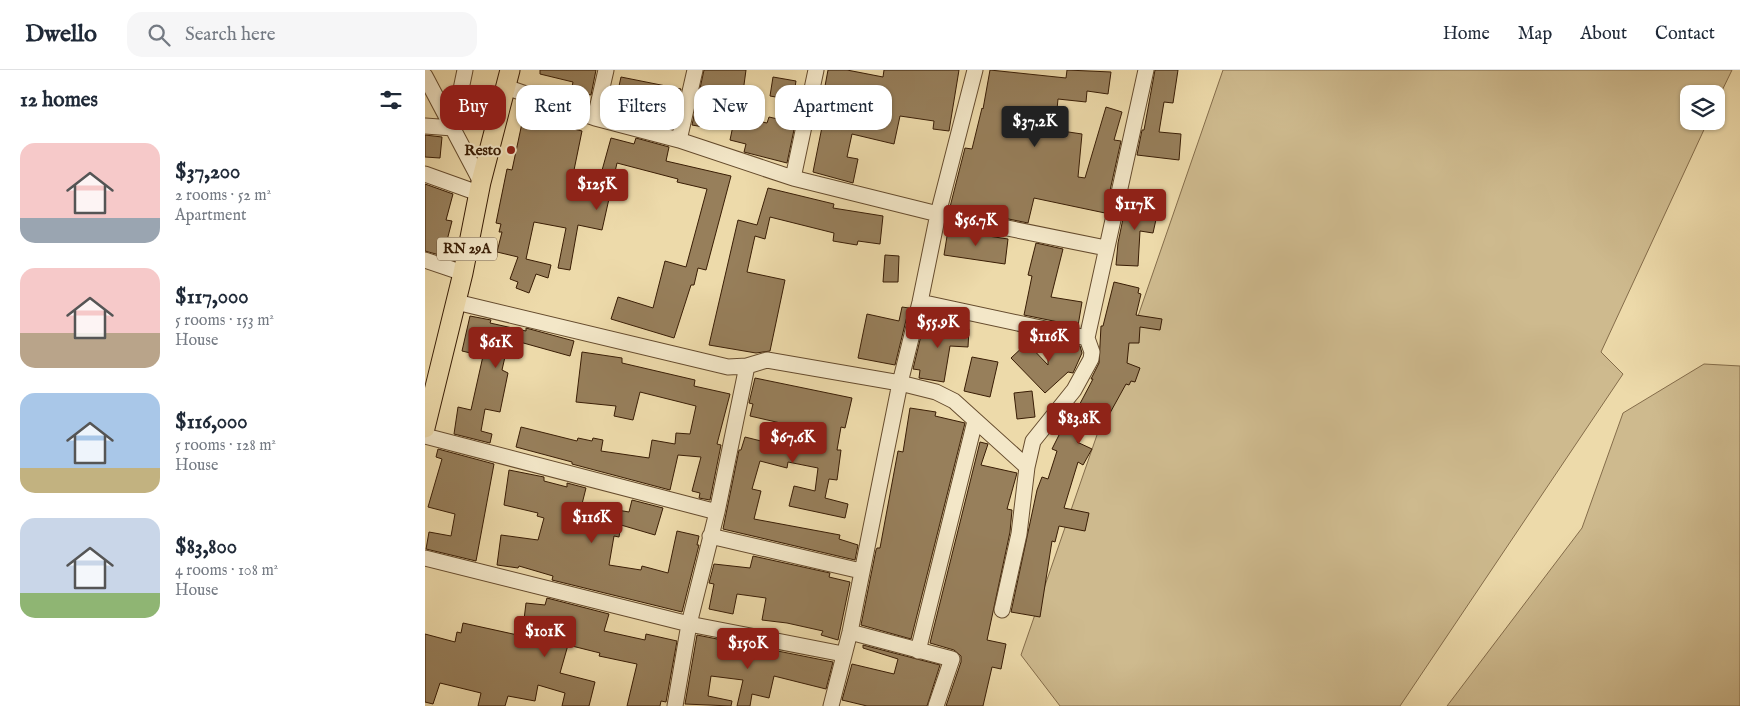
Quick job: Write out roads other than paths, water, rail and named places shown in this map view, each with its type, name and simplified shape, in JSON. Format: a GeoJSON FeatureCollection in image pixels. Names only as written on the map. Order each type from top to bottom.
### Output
{"type":"FeatureCollection","features":[{"type":"Feature","properties":{"kind":"main road","name":"RN 29A"},"geometry":{"type":"LineString","coordinates":[[425,428],[463,273],[480,187],[508,78]]}},
{"type":"Feature","properties":{"kind":"street"},"geometry":{"type":"LineString","coordinates":[[462,85],[465,70]]}},
{"type":"Feature","properties":{"kind":"street"},"geometry":{"type":"LineString","coordinates":[[595,118],[606,70]]}},
{"type":"Feature","properties":{"kind":"street"},"geometry":{"type":"LineString","coordinates":[[679,140],[695,70]]}},
{"type":"Feature","properties":{"kind":"street"},"geometry":{"type":"LineString","coordinates":[[793,178],[815,70]]}},
{"type":"Feature","properties":{"kind":"street"},"geometry":{"type":"LineString","coordinates":[[831,706],[849,632],[900,383],[921,302],[938,214],[975,70]]}},
{"type":"Feature","properties":{"kind":"street"},"geometry":{"type":"LineString","coordinates":[[1002,610],[1019,534],[1027,467],[1033,441],[1074,390],[1091,359],[1092,352],[1087,338],[1146,70]]}},
{"type":"Feature","properties":{"kind":"street"},"geometry":{"type":"LineString","coordinates":[[425,76],[440,104]]}},
{"type":"Feature","properties":{"kind":"street"},"geometry":{"type":"LineString","coordinates":[[508,78],[595,118],[679,140],[793,178],[938,214],[1106,248]]}},
{"type":"Feature","properties":{"kind":"street"},"geometry":{"type":"LineString","coordinates":[[425,126],[440,127]]}},
{"type":"Feature","properties":{"kind":"street"},"geometry":{"type":"LineString","coordinates":[[454,130],[480,187]]}},
{"type":"Feature","properties":{"kind":"street"},"geometry":{"type":"LineString","coordinates":[[425,174],[480,187]]}},
{"type":"Feature","properties":{"kind":"street"},"geometry":{"type":"LineString","coordinates":[[425,260],[463,273]]}},
{"type":"Feature","properties":{"kind":"street"},"geometry":{"type":"LineString","coordinates":[[456,302],[728,367],[747,366],[767,360],[900,383],[936,392],[954,401],[1027,467]]}},
{"type":"Feature","properties":{"kind":"street"},"geometry":{"type":"LineString","coordinates":[[921,302],[1087,338]]}},
{"type":"Feature","properties":{"kind":"street"},"geometry":{"type":"LineString","coordinates":[[675,706],[689,624],[717,512],[747,366]]}},
{"type":"Feature","properties":{"kind":"street"},"geometry":{"type":"LineString","coordinates":[[918,652],[975,421]]}},
{"type":"Feature","properties":{"kind":"street"},"geometry":{"type":"LineString","coordinates":[[425,436],[717,512]]}},
{"type":"Feature","properties":{"kind":"street"},"geometry":{"type":"LineString","coordinates":[[710,536],[861,571]]}},
{"type":"Feature","properties":{"kind":"street"},"geometry":{"type":"LineString","coordinates":[[425,558],[689,624],[843,654]]}},
{"type":"Feature","properties":{"kind":"street"},"geometry":{"type":"LineString","coordinates":[[849,632],[918,652],[952,659],[936,706]]}},
{"type":"Feature","properties":{"kind":"place","name":"Resto"},"geometry":{"type":"Point","coordinates":[511,150]}}]}
